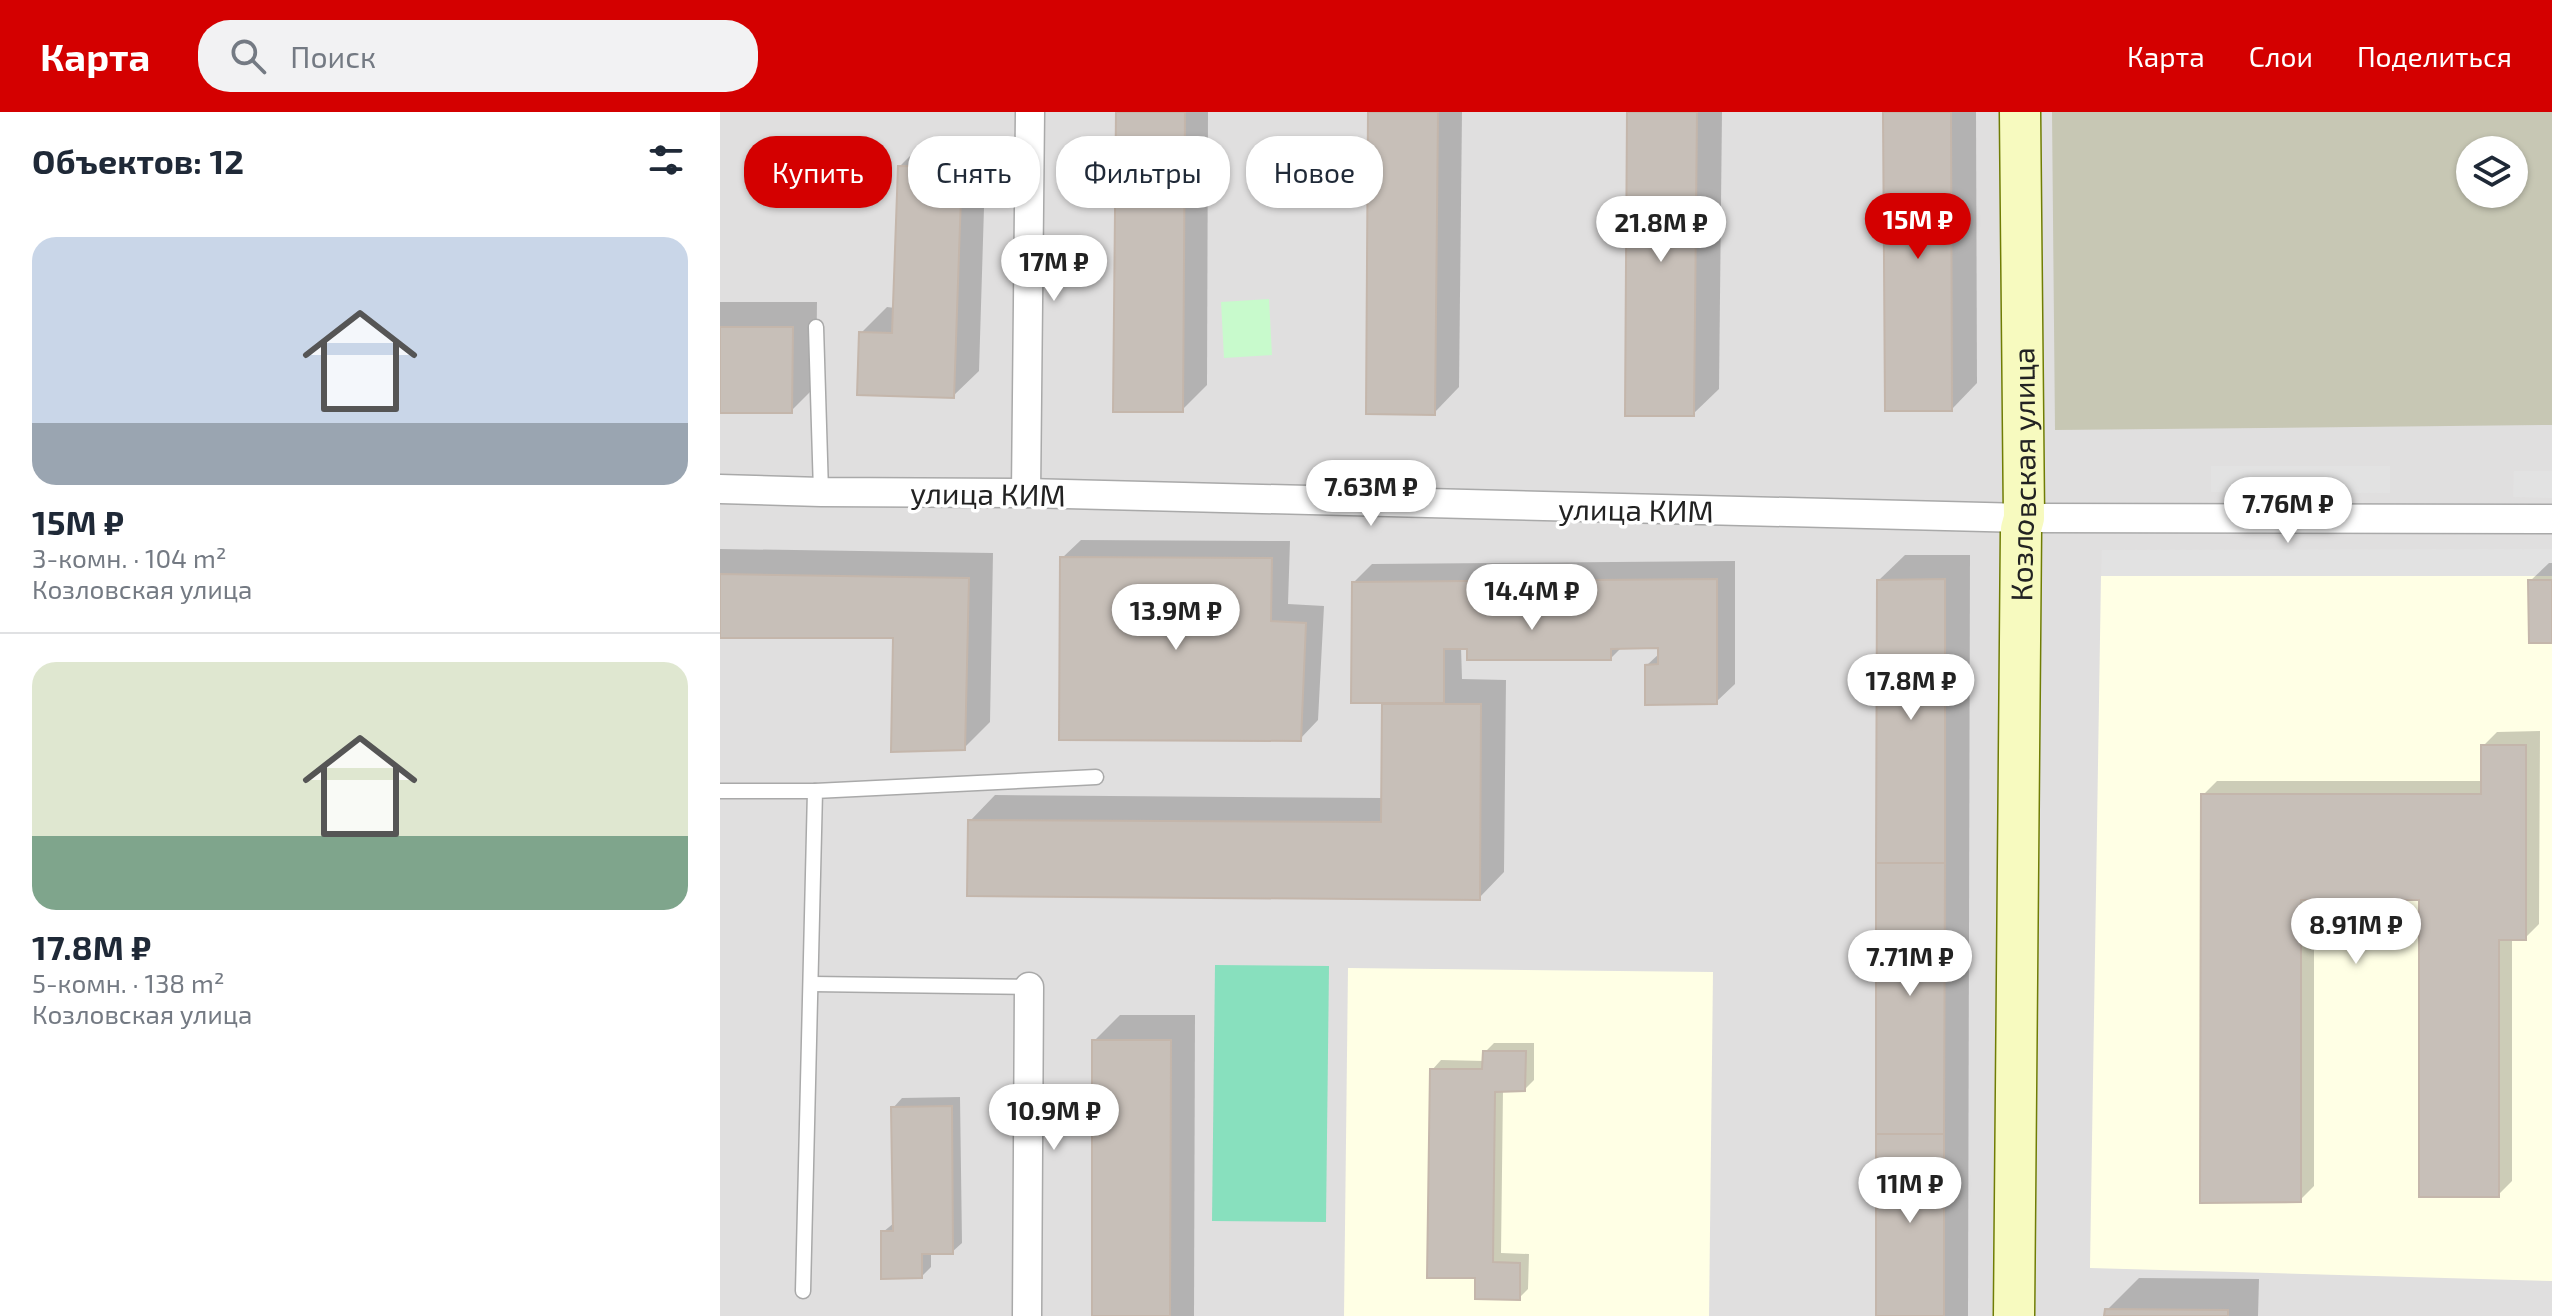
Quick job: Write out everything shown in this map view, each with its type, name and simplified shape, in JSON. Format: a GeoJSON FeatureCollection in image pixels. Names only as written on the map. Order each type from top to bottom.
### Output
{"type":"FeatureCollection","features":[{"type":"Feature","properties":{"kind":"street"},"geometry":{"type":"LineString","coordinates":[[1026,493],[1030,112]]}},
{"type":"Feature","properties":{"kind":"street","name":"Козловская улица"},"geometry":{"type":"LineString","coordinates":[[2014,1316],[2021,529],[2024,518],[2020,112]]}},
{"type":"Feature","properties":{"kind":"street","name":"улица КИМ"},"geometry":{"type":"LineString","coordinates":[[720,489],[1026,493],[2024,518],[2552,519]]}},
{"type":"Feature","properties":{"kind":"street"},"geometry":{"type":"LineString","coordinates":[[1027,1316],[1029,987]]}},
{"type":"Feature","properties":{"kind":"lane"},"geometry":{"type":"LineString","coordinates":[[816,327],[821,492]]}},
{"type":"Feature","properties":{"kind":"lane"},"geometry":{"type":"LineString","coordinates":[[720,791],[815,791],[1096,777]]}},
{"type":"Feature","properties":{"kind":"lane"},"geometry":{"type":"LineString","coordinates":[[803,1291],[815,791]]}},
{"type":"Feature","properties":{"kind":"lane"},"geometry":{"type":"LineString","coordinates":[[812,984],[1029,987]]}},
{"type":"Feature","properties":{"kind":"shaded area"},"geometry":{"type":"Polygon","coordinates":[[[720,112],[2552,112],[2552,1316],[720,1316],[720,112]]]}},
{"type":"Feature","properties":{"kind":"shaded area"},"geometry":{"type":"Polygon","coordinates":[[[2052,112],[2552,112],[2552,425],[2055,430],[2052,112]]]}},
{"type":"Feature","properties":{"kind":"shaded area"},"geometry":{"type":"Polygon","coordinates":[[[2211,466],[2390,466],[2390,493],[2211,492],[2211,466]]]}},
{"type":"Feature","properties":{"kind":"shaded area"},"geometry":{"type":"Polygon","coordinates":[[[2514,471],[2552,471],[2552,498],[2513,497],[2514,471]]]}},
{"type":"Feature","properties":{"kind":"shaded area"},"geometry":{"type":"Polygon","coordinates":[[[2552,549],[2552,576],[2101,576],[2102,550],[2552,549]]]}},
{"type":"Feature","properties":{"kind":"shaded area"},"geometry":{"type":"Polygon","coordinates":[[[2101,576],[2552,576],[2552,1281],[2090,1268],[2101,576]]]}},
{"type":"Feature","properties":{"kind":"shaded area"},"geometry":{"type":"Polygon","coordinates":[[[1348,968],[1713,972],[1709,1316],[1344,1316],[1348,968]]]}},
{"type":"Feature","properties":{"kind":"green space"},"geometry":{"type":"Polygon","coordinates":[[[1269,299],[1272,355],[1224,358],[1221,302],[1269,299]]]}},
{"type":"Feature","properties":{"kind":"green space"},"geometry":{"type":"Polygon","coordinates":[[[1215,965],[1329,966],[1326,1222],[1212,1221],[1215,965]]]}},
{"type":"Feature","properties":{"kind":"building"},"geometry":{"type":"Polygon","coordinates":[[[1116,112],[1185,112],[1185,136],[1116,136],[1116,112]]]}},
{"type":"Feature","properties":{"kind":"building"},"geometry":{"type":"Polygon","coordinates":[[[1368,112],[1438,112],[1435,415],[1366,414],[1367,208],[1383,208],[1383,136],[1368,136],[1368,112]]]}},
{"type":"Feature","properties":{"kind":"building"},"geometry":{"type":"Polygon","coordinates":[[[1627,112],[1697,112],[1694,416],[1625,416],[1627,112]]]}},
{"type":"Feature","properties":{"kind":"building"},"geometry":{"type":"Polygon","coordinates":[[[1883,112],[1951,112],[1952,411],[1885,411],[1883,112]]]}},
{"type":"Feature","properties":{"kind":"building"},"geometry":{"type":"Polygon","coordinates":[[[898,166],[908,166],[908,208],[961,208],[954,398],[857,395],[859,332],[892,333],[898,166]]]}},
{"type":"Feature","properties":{"kind":"building"},"geometry":{"type":"Polygon","coordinates":[[[1115,208],[1184,208],[1183,412],[1113,412],[1115,208]]]}},
{"type":"Feature","properties":{"kind":"building"},"geometry":{"type":"Polygon","coordinates":[[[720,327],[793,327],[792,413],[720,413],[720,327]]]}},
{"type":"Feature","properties":{"kind":"building"},"geometry":{"type":"Polygon","coordinates":[[[1060,557],[1272,558],[1271,621],[1306,623],[1301,741],[1059,740],[1060,557]]]}},
{"type":"Feature","properties":{"kind":"building"},"geometry":{"type":"Polygon","coordinates":[[[720,574],[969,578],[965,750],[891,752],[893,638],[720,638],[720,574]]]}},
{"type":"Feature","properties":{"kind":"building"},"geometry":{"type":"Polygon","coordinates":[[[1717,579],[1717,704],[1645,705],[1645,665],[1658,664],[1658,648],[1611,649],[1611,660],[1467,660],[1467,649],[1444,649],[1444,703],[1351,703],[1352,582],[1717,579]]]}},
{"type":"Feature","properties":{"kind":"building"},"geometry":{"type":"Polygon","coordinates":[[[1945,579],[1945,863],[1876,863],[1877,580],[1945,579]]]}},
{"type":"Feature","properties":{"kind":"building"},"geometry":{"type":"Polygon","coordinates":[[[2528,580],[2552,580],[2552,643],[2529,643],[2528,580]]]}},
{"type":"Feature","properties":{"kind":"building"},"geometry":{"type":"Polygon","coordinates":[[[1382,704],[1481,704],[1480,900],[967,896],[968,820],[1381,822],[1382,704]]]}},
{"type":"Feature","properties":{"kind":"building"},"geometry":{"type":"Polygon","coordinates":[[[2481,745],[2526,745],[2526,940],[2499,940],[2499,1197],[2419,1197],[2419,900],[2301,900],[2301,1202],[2200,1203],[2201,794],[2481,794],[2481,745]]]}},
{"type":"Feature","properties":{"kind":"building"},"geometry":{"type":"Polygon","coordinates":[[[1876,863],[1945,863],[1944,1134],[1876,1134],[1876,863]]]}},
{"type":"Feature","properties":{"kind":"building"},"geometry":{"type":"Polygon","coordinates":[[[1092,1040],[1171,1040],[1170,1316],[1092,1316],[1092,1040]]]}},
{"type":"Feature","properties":{"kind":"building"},"geometry":{"type":"Polygon","coordinates":[[[1483,1051],[1526,1051],[1525,1091],[1495,1092],[1493,1262],[1520,1263],[1520,1300],[1475,1299],[1475,1278],[1427,1278],[1430,1069],[1482,1069],[1483,1051]]]}},
{"type":"Feature","properties":{"kind":"building"},"geometry":{"type":"Polygon","coordinates":[[[952,1106],[953,1254],[922,1254],[922,1278],[881,1279],[881,1231],[893,1231],[891,1107],[952,1106]]]}},
{"type":"Feature","properties":{"kind":"building"},"geometry":{"type":"Polygon","coordinates":[[[1876,1134],[1944,1134],[1944,1316],[1876,1316],[1876,1134]]]}},
{"type":"Feature","properties":{"kind":"building"},"geometry":{"type":"Polygon","coordinates":[[[2105,1309],[2228,1310],[2228,1316],[2104,1316],[2105,1309]]]}}]}
